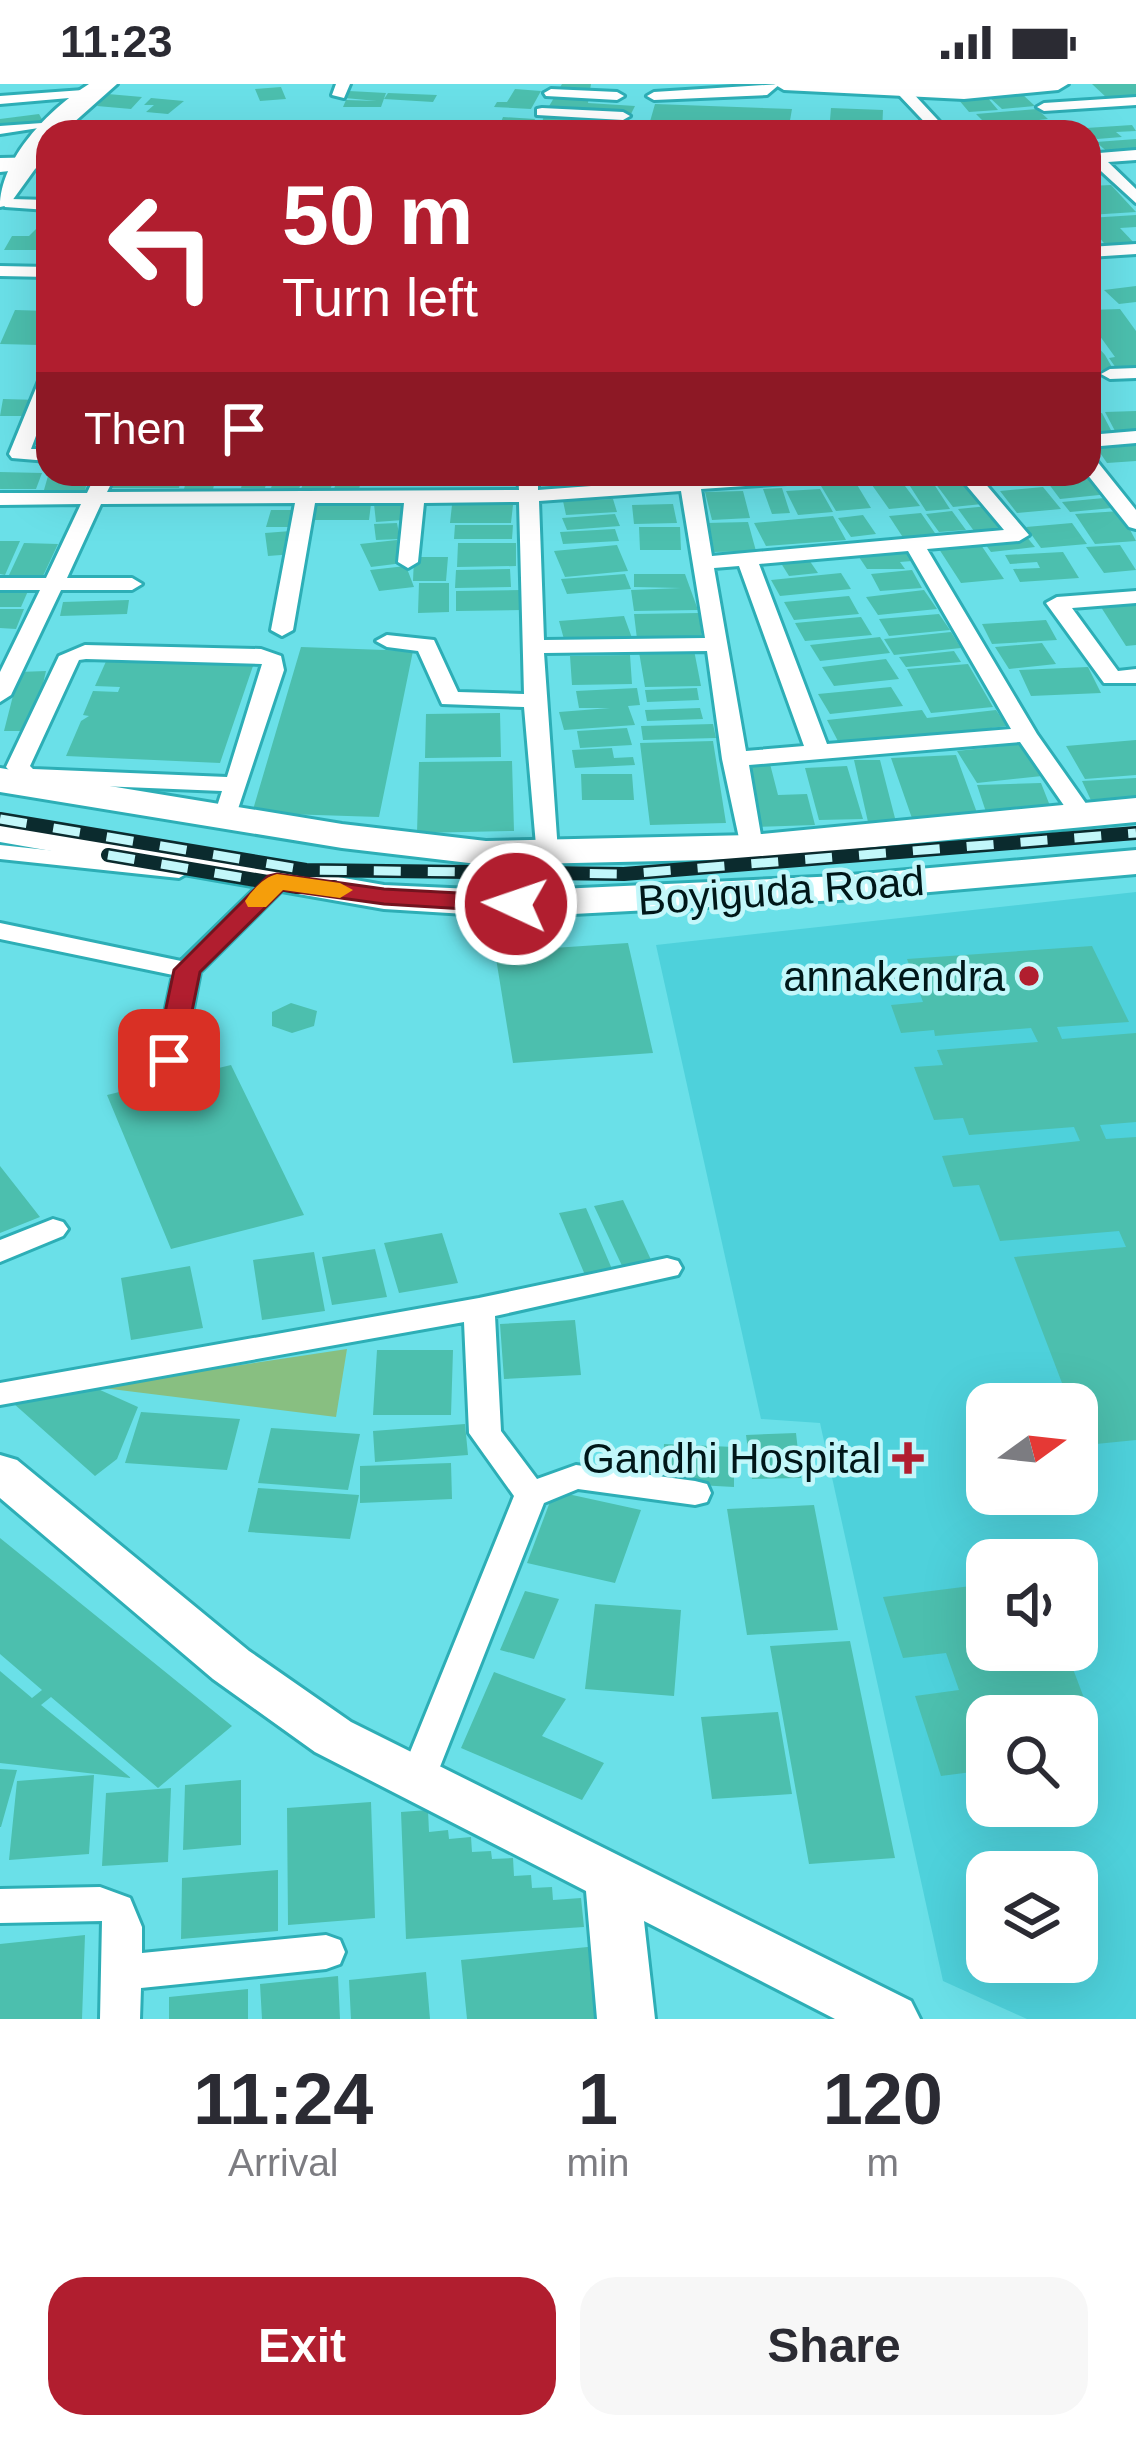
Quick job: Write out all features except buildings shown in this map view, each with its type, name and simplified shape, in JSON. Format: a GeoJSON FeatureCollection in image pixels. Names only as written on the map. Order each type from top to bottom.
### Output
{"type":"FeatureCollection","features":[{"type":"Feature","properties":{"kind":"main road"},"geometry":{"type":"LineString","coordinates":[[64,120],[119,84]]}},
{"type":"Feature","properties":{"kind":"main road"},"geometry":{"type":"LineString","coordinates":[[784,84],[904,92],[1024,90],[1058,84]]}},
{"type":"Feature","properties":{"kind":"main road"},"geometry":{"type":"LineString","coordinates":[[62,120],[98,88]]}},
{"type":"Feature","properties":{"kind":"main road"},"geometry":{"type":"LineString","coordinates":[[0,164],[36,158]]}},
{"type":"Feature","properties":{"kind":"main road"},"geometry":{"type":"LineString","coordinates":[[4,207],[36,166]]}},
{"type":"Feature","properties":{"kind":"main road","name":"Boyiguda Road"},"geometry":{"type":"LineString","coordinates":[[0,780],[231,800],[354,838],[449,849],[546,852],[751,847],[1136,810]]}},
{"type":"Feature","properties":{"kind":"main road","name":"Boyiguda Road"},"geometry":{"type":"LineString","coordinates":[[0,830],[272,881],[516,904],[668,899],[1136,862]]}},
{"type":"Feature","properties":{"kind":"main road"},"geometry":{"type":"LineString","coordinates":[[335,890],[354,838]]}},
{"type":"Feature","properties":{"kind":"main road"},"geometry":{"type":"LineString","coordinates":[[443,900],[449,849]]}},
{"type":"Feature","properties":{"kind":"main road"},"geometry":{"type":"LineString","coordinates":[[0,1472],[231,1665],[333,1737],[891,2019]]}},
{"type":"Feature","properties":{"kind":"main road"},"geometry":{"type":"LineString","coordinates":[[612,1876],[626,2019]]}},
{"type":"Feature","properties":{"kind":"street"},"geometry":{"type":"LineString","coordinates":[[1,85],[11,84],[8,99],[98,88]]}},
{"type":"Feature","properties":{"kind":"street"},"geometry":{"type":"LineString","coordinates":[[654,96],[767,91],[773,84]]}},
{"type":"Feature","properties":{"kind":"street"},"geometry":{"type":"LineString","coordinates":[[538,120],[553,88],[617,97]]}},
{"type":"Feature","properties":{"kind":"street"},"geometry":{"type":"LineString","coordinates":[[1024,90],[1056,119]]}},
{"type":"Feature","properties":{"kind":"street"},"geometry":{"type":"LineString","coordinates":[[904,92],[931,120]]}},
{"type":"Feature","properties":{"kind":"street"},"geometry":{"type":"LineString","coordinates":[[1043,106],[1136,101]]}},
{"type":"Feature","properties":{"kind":"street"},"geometry":{"type":"LineString","coordinates":[[542,112],[623,116]]}},
{"type":"Feature","properties":{"kind":"street"},"geometry":{"type":"LineString","coordinates":[[0,116],[36,120]]}},
{"type":"Feature","properties":{"kind":"street"},"geometry":{"type":"LineString","coordinates":[[0,130],[36,126]]}},
{"type":"Feature","properties":{"kind":"street"},"geometry":{"type":"LineString","coordinates":[[1101,155],[1136,155]]}},
{"type":"Feature","properties":{"kind":"street"},"geometry":{"type":"LineString","coordinates":[[1101,164],[1136,198]]}},
{"type":"Feature","properties":{"kind":"street"},"geometry":{"type":"LineString","coordinates":[[1115,178],[1136,177]]}},
{"type":"Feature","properties":{"kind":"street"},"geometry":{"type":"LineString","coordinates":[[4,207],[36,206]]}},
{"type":"Feature","properties":{"kind":"street"},"geometry":{"type":"LineString","coordinates":[[1101,251],[1136,249]]}},
{"type":"Feature","properties":{"kind":"street"},"geometry":{"type":"LineString","coordinates":[[0,271],[36,272]]}},
{"type":"Feature","properties":{"kind":"street"},"geometry":{"type":"LineString","coordinates":[[1110,374],[1136,373]]}},
{"type":"Feature","properties":{"kind":"street"},"geometry":{"type":"LineString","coordinates":[[36,411],[19,454],[36,455]]}},
{"type":"Feature","properties":{"kind":"street"},"geometry":{"type":"LineString","coordinates":[[1101,440],[1136,437]]}},
{"type":"Feature","properties":{"kind":"street"},"geometry":{"type":"LineString","coordinates":[[1101,479],[1136,523]]}},
{"type":"Feature","properties":{"kind":"street"},"geometry":{"type":"LineString","coordinates":[[0,695],[102,486]]}},
{"type":"Feature","properties":{"kind":"street"},"geometry":{"type":"LineString","coordinates":[[215,499],[218,486]]}},
{"type":"Feature","properties":{"kind":"street"},"geometry":{"type":"LineString","coordinates":[[0,499],[306,500],[415,497],[520,486]]}},
{"type":"Feature","properties":{"kind":"street"},"geometry":{"type":"LineString","coordinates":[[529,486],[535,701],[546,852]]}},
{"type":"Feature","properties":{"kind":"street"},"geometry":{"type":"LineString","coordinates":[[690,486],[751,847]]}},
{"type":"Feature","properties":{"kind":"street"},"geometry":{"type":"LineString","coordinates":[[703,562],[1019,535],[977,486]]}},
{"type":"Feature","properties":{"kind":"street"},"geometry":{"type":"LineString","coordinates":[[408,562],[415,497]]}},
{"type":"Feature","properties":{"kind":"street"},"geometry":{"type":"LineString","coordinates":[[282,630],[306,500]]}},
{"type":"Feature","properties":{"kind":"street"},"geometry":{"type":"LineString","coordinates":[[914,544],[1027,736],[1082,815]]}},
{"type":"Feature","properties":{"kind":"street"},"geometry":{"type":"LineString","coordinates":[[747,559],[819,755]]}},
{"type":"Feature","properties":{"kind":"street"},"geometry":{"type":"LineString","coordinates":[[0,584],[132,584]]}},
{"type":"Feature","properties":{"kind":"street"},"geometry":{"type":"LineString","coordinates":[[1136,597],[1058,603],[1112,678],[1136,676]]}},
{"type":"Feature","properties":{"kind":"street"},"geometry":{"type":"LineString","coordinates":[[387,641],[426,645],[450,699],[535,701]]}},
{"type":"Feature","properties":{"kind":"street"},"geometry":{"type":"LineString","coordinates":[[533,647],[715,644]]}},
{"type":"Feature","properties":{"kind":"street"},"geometry":{"type":"LineString","coordinates":[[140,791],[20,772],[18,766],[70,656],[85,652],[272,661],[231,800]]}},
{"type":"Feature","properties":{"kind":"street"},"geometry":{"type":"LineString","coordinates":[[734,759],[1027,736]]}},
{"type":"Feature","properties":{"kind":"street"},"geometry":{"type":"LineString","coordinates":[[0,852],[272,881]]}},
{"type":"Feature","properties":{"kind":"street"},"geometry":{"type":"LineString","coordinates":[[169,1060],[188,970],[272,881]]}},
{"type":"Feature","properties":{"kind":"street"},"geometry":{"type":"LineString","coordinates":[[0,931],[188,970]]}},
{"type":"Feature","properties":{"kind":"street"},"geometry":{"type":"LineString","coordinates":[[0,1252],[53,1228]]}},
{"type":"Feature","properties":{"kind":"street"},"geometry":{"type":"LineString","coordinates":[[0,1394],[479,1309],[667,1268]]}},
{"type":"Feature","properties":{"kind":"street"},"geometry":{"type":"LineString","coordinates":[[479,1309],[485,1433],[531,1495]]}},
{"type":"Feature","properties":{"kind":"street"},"geometry":{"type":"LineString","coordinates":[[416,1782],[531,1495],[576,1477],[694,1493]]}},
{"type":"Feature","properties":{"kind":"street"},"geometry":{"type":"LineString","coordinates":[[0,1906],[100,1904],[116,1910],[123,1927],[120,2019]]}},
{"type":"Feature","properties":{"kind":"street"},"geometry":{"type":"LineString","coordinates":[[122,1972],[326,1952]]}},
{"type":"Feature","properties":{"kind":"shaded area","name":"Gandhi Hospital"},"geometry":{"type":"Polygon","coordinates":[[[1136,892],[1136,2019],[1027,2019],[943,1981],[820,1423],[761,1419],[656,945],[1136,892]]]}},
{"type":"Feature","properties":{"kind":"green space"},"geometry":{"type":"Polygon","coordinates":[[[347,1349],[336,1417],[95,1387],[347,1349]]]}},
{"type":"Feature","properties":{"kind":"railway"},"geometry":{"type":"LineString","coordinates":[[0,819],[306,870],[624,874],[1136,833]]}},
{"type":"Feature","properties":{"kind":"railway"},"geometry":{"type":"LineString","coordinates":[[108,855],[297,887],[334,887]]}},
{"type":"Feature","properties":{"kind":"slow traffic"},"geometry":{"type":"LineString","coordinates":[[257,901],[277,881],[340,890]]}},
{"type":"Feature","properties":{"kind":"place","name":"annakendra"},"geometry":{"type":"Point","coordinates":[1029,976]}},
{"type":"Feature","properties":{"kind":"place","name":"Gandhi Hospital"},"geometry":{"type":"Point","coordinates":[908,1458]}},
{"type":"Feature","properties":{"kind":"route"},"geometry":{"type":"LineString","coordinates":[[169,1060],[188,970],[277,881],[384,897],[516,904]]}}]}
